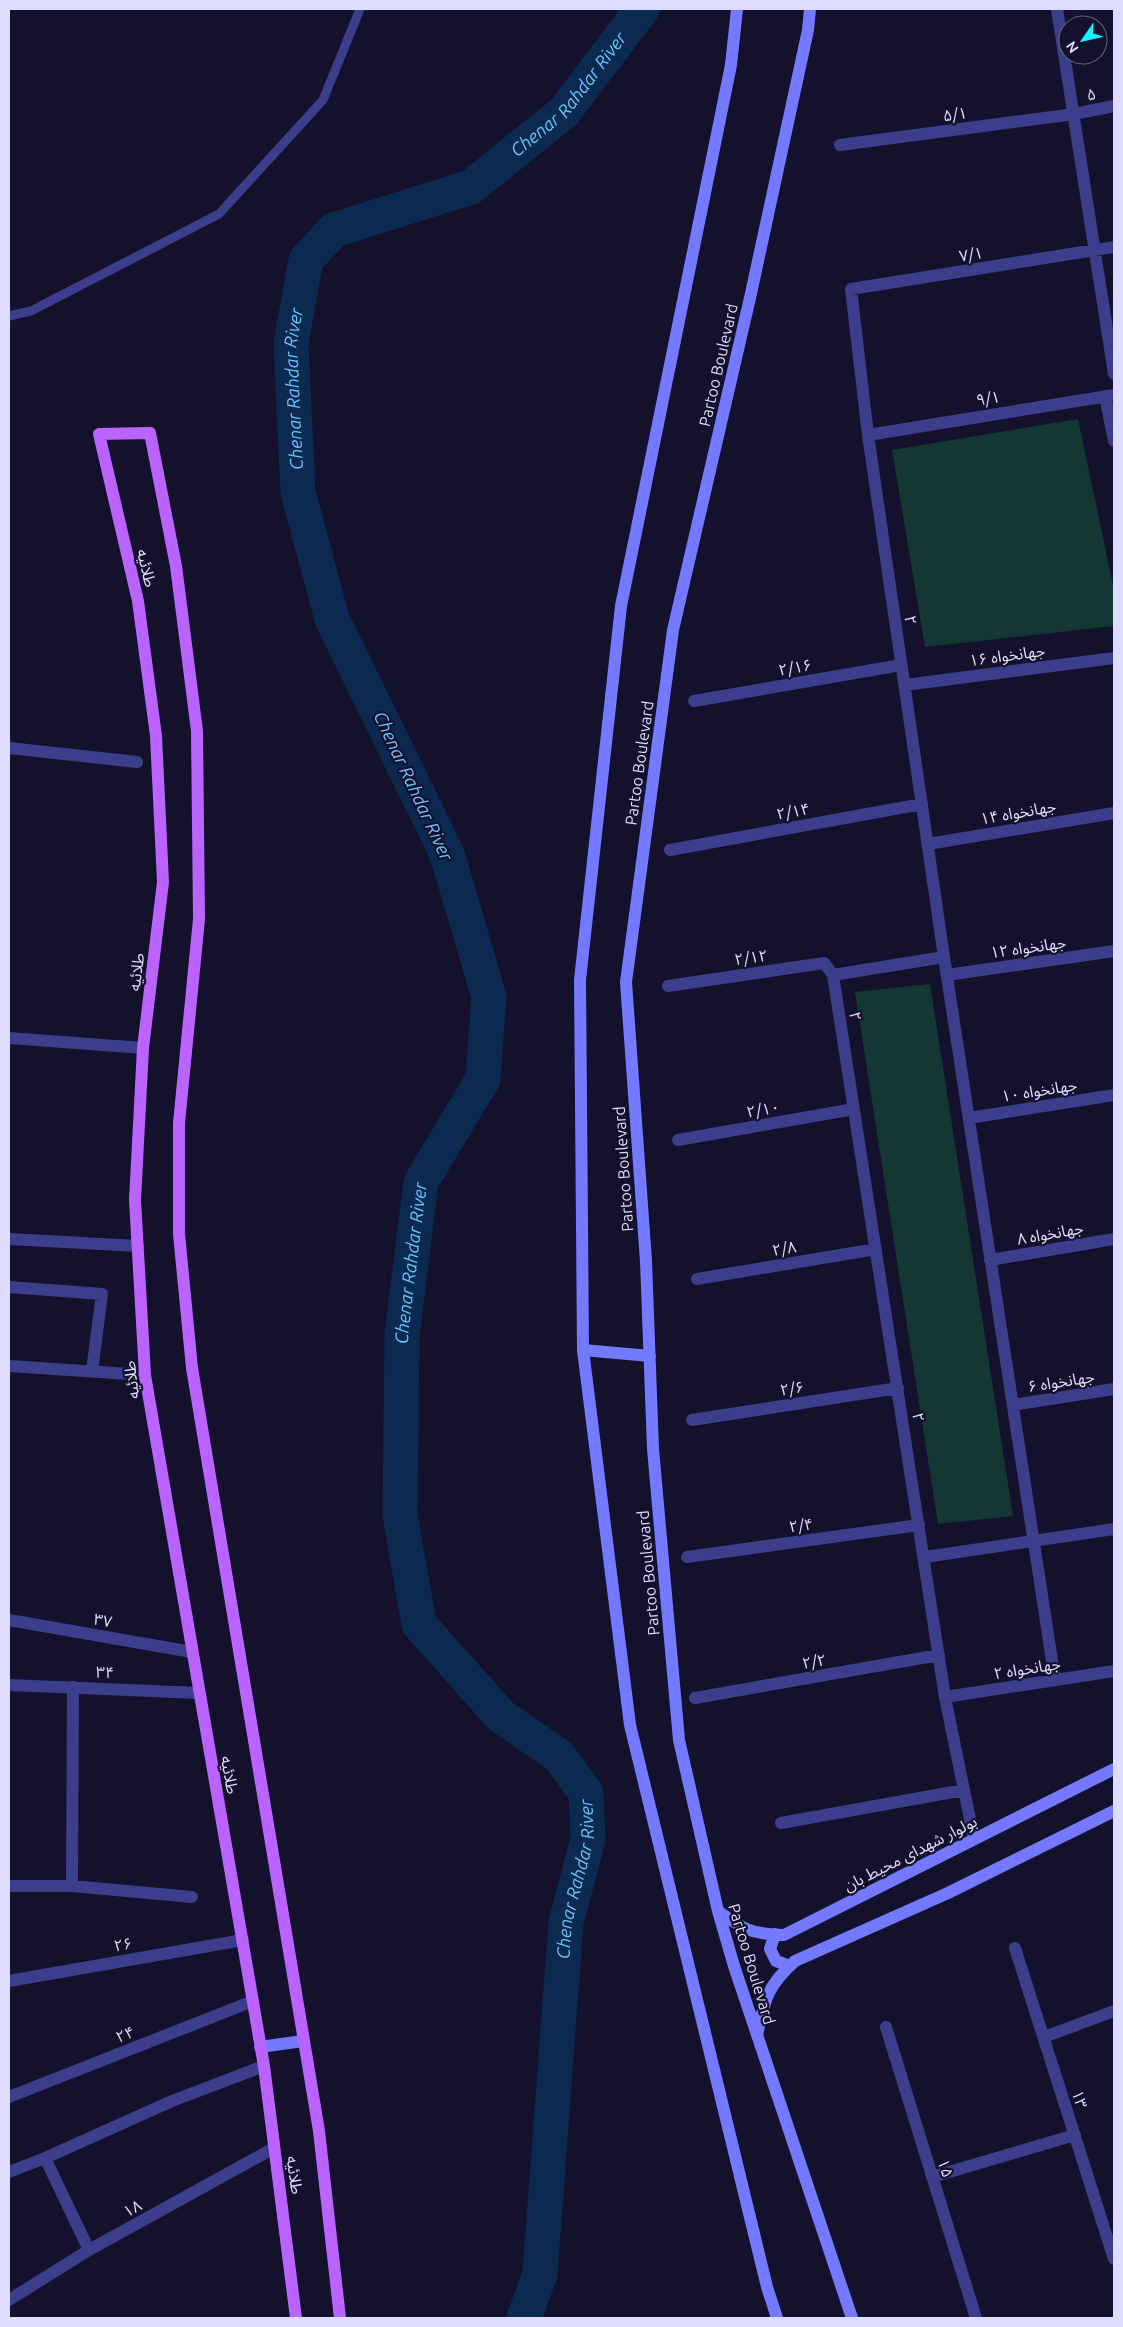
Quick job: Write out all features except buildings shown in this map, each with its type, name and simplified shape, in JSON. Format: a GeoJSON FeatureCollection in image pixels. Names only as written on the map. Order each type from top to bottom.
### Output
{"type":"FeatureCollection","features":[{"type":"Feature","properties":{"kind":"main road","name":"Partoo Boulevard"},"geometry":{"type":"LineString","coordinates":[[737,9],[731,64],[621,606],[580,980],[583,1350],[630,1725],[767,2287],[777,2318]]}},
{"type":"Feature","properties":{"kind":"main road","name":"Partoo Boulevard"},"geometry":{"type":"LineString","coordinates":[[810,9],[808,30],[752,288],[673,630],[626,982],[646,1261],[653,1449],[679,1740],[718,1912],[757,2035],[852,2318]]}},
{"type":"Feature","properties":{"kind":"main road","name":"طلائیه"},"geometry":{"type":"LineString","coordinates":[[296,2318],[264,2066],[199,1694],[146,1374],[135,1200],[143,1048],[163,882],[156,736],[138,601],[99,434],[150,433],[176,566],[197,730],[199,919],[179,1123],[179,1234],[193,1378],[319,2131],[340,2318]]}},
{"type":"Feature","properties":{"kind":"main road"},"geometry":{"type":"LineString","coordinates":[[583,1350],[650,1356]]}},
{"type":"Feature","properties":{"kind":"main road","name":"بولوار شهدای محیط بان"},"geometry":{"type":"LineString","coordinates":[[718,1912],[741,1928],[762,1934],[784,1935],[1114,1769]]}},
{"type":"Feature","properties":{"kind":"main road"},"geometry":{"type":"LineString","coordinates":[[757,2035],[764,2000],[780,1974],[795,1961],[948,1893],[1114,1811]]}},
{"type":"Feature","properties":{"kind":"main road"},"geometry":{"type":"LineString","coordinates":[[775,1934],[770,1949],[776,1961],[790,1966]]}},
{"type":"Feature","properties":{"kind":"main road"},"geometry":{"type":"LineString","coordinates":[[260,2047],[303,2041]]}},
{"type":"Feature","properties":{"kind":"street"},"geometry":{"type":"LineString","coordinates":[[1057,9],[1114,374]]}},
{"type":"Feature","properties":{"kind":"street","name":"۵"},"geometry":{"type":"LineString","coordinates":[[1074,114],[1114,106]]}},
{"type":"Feature","properties":{"kind":"street","name":"۵/۱"},"geometry":{"type":"LineString","coordinates":[[840,145],[1074,114]]}},
{"type":"Feature","properties":{"kind":"street","name":"۷/۱"},"geometry":{"type":"LineString","coordinates":[[851,289],[1114,247]]}},
{"type":"Feature","properties":{"kind":"street","name":"۲"},"geometry":{"type":"LineString","coordinates":[[851,289],[868,435],[944,957],[1055,1680]]}},
{"type":"Feature","properties":{"kind":"street"},"geometry":{"type":"LineString","coordinates":[[1110,395],[1114,441]]}},
{"type":"Feature","properties":{"kind":"street","name":"۹/۱"},"geometry":{"type":"LineString","coordinates":[[868,435],[1110,395]]}},
{"type":"Feature","properties":{"kind":"street","name":"جهانخواه ۱۶"},"geometry":{"type":"LineString","coordinates":[[905,685],[1114,658]]}},
{"type":"Feature","properties":{"kind":"street","name":"۲/۱۶"},"geometry":{"type":"LineString","coordinates":[[694,701],[902,665]]}},
{"type":"Feature","properties":{"kind":"street"},"geometry":{"type":"LineString","coordinates":[[9,748],[137,762]]}},
{"type":"Feature","properties":{"kind":"street","name":"۲/۱۴"},"geometry":{"type":"LineString","coordinates":[[670,850],[922,804]]}},
{"type":"Feature","properties":{"kind":"street","name":"جهانخواه ۱۴"},"geometry":{"type":"LineString","coordinates":[[928,844],[1114,813]]}},
{"type":"Feature","properties":{"kind":"street","name":"جهانخواه ۱۲"},"geometry":{"type":"LineString","coordinates":[[947,975],[1114,951]]}},
{"type":"Feature","properties":{"kind":"street"},"geometry":{"type":"LineString","coordinates":[[833,975],[944,957]]}},
{"type":"Feature","properties":{"kind":"street","name":"۲/۱۲"},"geometry":{"type":"LineString","coordinates":[[668,986],[824,963],[833,975]]}},
{"type":"Feature","properties":{"kind":"street","name":"۲"},"geometry":{"type":"LineString","coordinates":[[833,975],[920,1525],[945,1697],[974,1840]]}},
{"type":"Feature","properties":{"kind":"street"},"geometry":{"type":"LineString","coordinates":[[9,1038],[143,1048]]}},
{"type":"Feature","properties":{"kind":"street","name":"جهانخواه ۱۰"},"geometry":{"type":"LineString","coordinates":[[969,1118],[1114,1094]]}},
{"type":"Feature","properties":{"kind":"street","name":"۲/۱۰"},"geometry":{"type":"LineString","coordinates":[[678,1140],[854,1109]]}},
{"type":"Feature","properties":{"kind":"street"},"geometry":{"type":"LineString","coordinates":[[9,1239],[138,1246]]}},
{"type":"Feature","properties":{"kind":"street","name":"جهانخواه ۸"},"geometry":{"type":"LineString","coordinates":[[990,1260],[1114,1239]]}},
{"type":"Feature","properties":{"kind":"street","name":"۲/۸"},"geometry":{"type":"LineString","coordinates":[[697,1279],[876,1249]]}},
{"type":"Feature","properties":{"kind":"street"},"geometry":{"type":"LineString","coordinates":[[9,1287],[102,1294],[92,1371]]}},
{"type":"Feature","properties":{"kind":"street"},"geometry":{"type":"LineString","coordinates":[[9,1366],[146,1374]]}},
{"type":"Feature","properties":{"kind":"street","name":"۲/۶"},"geometry":{"type":"LineString","coordinates":[[692,1420],[898,1388]]}},
{"type":"Feature","properties":{"kind":"street","name":"جهانخواه ۶"},"geometry":{"type":"LineString","coordinates":[[1013,1405],[1114,1389]]}},
{"type":"Feature","properties":{"kind":"street","name":"۲/۴"},"geometry":{"type":"LineString","coordinates":[[687,1558],[920,1525]]}},
{"type":"Feature","properties":{"kind":"street"},"geometry":{"type":"LineString","coordinates":[[924,1558],[1114,1528]]}},
{"type":"Feature","properties":{"kind":"street","name":"۳۷"},"geometry":{"type":"LineString","coordinates":[[9,1620],[192,1652]]}},
{"type":"Feature","properties":{"kind":"street","name":"۲/۲"},"geometry":{"type":"LineString","coordinates":[[695,1698],[939,1656]]}},
{"type":"Feature","properties":{"kind":"street","name":"جهانخواه ۲"},"geometry":{"type":"LineString","coordinates":[[945,1697],[1114,1672]]}},
{"type":"Feature","properties":{"kind":"street","name":"۳۴"},"geometry":{"type":"LineString","coordinates":[[9,1685],[199,1694]]}},
{"type":"Feature","properties":{"kind":"street"},"geometry":{"type":"LineString","coordinates":[[72,1886],[73,1687]]}},
{"type":"Feature","properties":{"kind":"street"},"geometry":{"type":"LineString","coordinates":[[781,1823],[964,1790]]}},
{"type":"Feature","properties":{"kind":"street"},"geometry":{"type":"LineString","coordinates":[[9,1886],[72,1886],[192,1897]]}},
{"type":"Feature","properties":{"kind":"street","name":"۲۶"},"geometry":{"type":"LineString","coordinates":[[9,1981],[243,1940]]}},
{"type":"Feature","properties":{"kind":"street","name":"۱۳"},"geometry":{"type":"LineString","coordinates":[[1015,1948],[1114,2259]]}},
{"type":"Feature","properties":{"kind":"street","name":"۲۴"},"geometry":{"type":"LineString","coordinates":[[9,2096],[253,2001]]}},
{"type":"Feature","properties":{"kind":"street"},"geometry":{"type":"LineString","coordinates":[[1044,2036],[1114,2011]]}},
{"type":"Feature","properties":{"kind":"street","name":"۱۵"},"geometry":{"type":"LineString","coordinates":[[886,2027],[976,2318]]}},
{"type":"Feature","properties":{"kind":"street"},"geometry":{"type":"LineString","coordinates":[[9,2172],[45,2158],[172,2101],[264,2066]]}},
{"type":"Feature","properties":{"kind":"street"},"geometry":{"type":"LineString","coordinates":[[932,2177],[1075,2135]]}},
{"type":"Feature","properties":{"kind":"street","name":"۱۸"},"geometry":{"type":"LineString","coordinates":[[9,2300],[89,2250],[274,2148]]}},
{"type":"Feature","properties":{"kind":"street"},"geometry":{"type":"LineString","coordinates":[[45,2158],[89,2250]]}},
{"type":"Feature","properties":{"kind":"lane"},"geometry":{"type":"LineString","coordinates":[[9,316],[31,311],[219,214],[323,100],[360,9]]}},
{"type":"Feature","properties":{"kind":"green space"},"geometry":{"type":"Polygon","coordinates":[[[1078,419],[1114,590],[1114,626],[925,647],[892,450],[1078,419]]]}},
{"type":"Feature","properties":{"kind":"green space"},"geometry":{"type":"Polygon","coordinates":[[[930,984],[1013,1516],[938,1524],[855,992],[930,984]]]}},
{"type":"Feature","properties":{"kind":"waterway","name":"Chenar Rahdar River"},"geometry":{"type":"LineString","coordinates":[[524,2318],[540,2274],[566,1922],[588,1840],[586,1793],[559,1756],[501,1716],[419,1624],[400,1515],[402,1335],[421,1182],[483,1079],[489,997],[447,854],[332,619],[298,492],[291,343],[306,260],[334,230],[471,187],[564,112],[642,9]]}}]}
